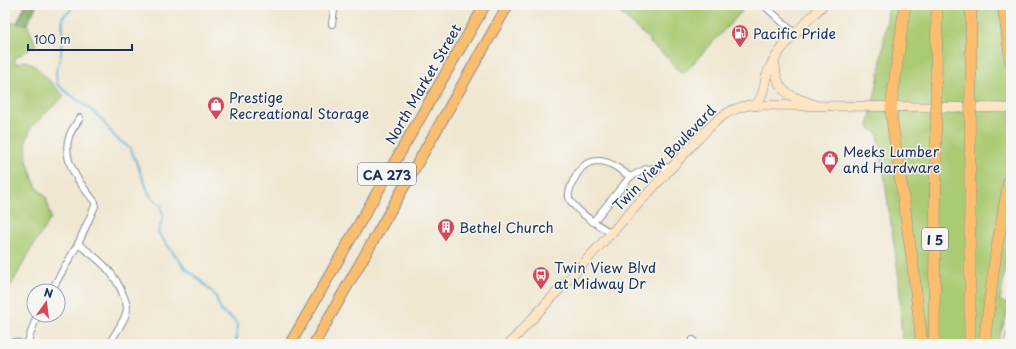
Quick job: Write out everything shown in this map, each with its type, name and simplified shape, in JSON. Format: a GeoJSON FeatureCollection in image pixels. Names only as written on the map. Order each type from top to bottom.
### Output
{"type":"FeatureCollection","features":[{"type":"Feature","properties":{"kind":"highway"},"geometry":{"type":"LineString","coordinates":[[905,5],[891,107],[922,344]]}},
{"type":"Feature","properties":{"kind":"highway","name":"I 5"},"geometry":{"type":"LineString","coordinates":[[934,344],[937,5]]}},
{"type":"Feature","properties":{"kind":"highway"},"geometry":{"type":"LineString","coordinates":[[970,344],[971,5]]}},
{"type":"Feature","properties":{"kind":"highway"},"geometry":{"type":"LineString","coordinates":[[1003,5],[1011,62]]}},
{"type":"Feature","properties":{"kind":"highway"},"geometry":{"type":"LineString","coordinates":[[984,344],[996,252],[1011,170]]}},
{"type":"Feature","properties":{"kind":"main road","name":"North Market Street"},"geometry":{"type":"LineString","coordinates":[[290,344],[484,5]]}},
{"type":"Feature","properties":{"kind":"main road","name":"CA 273"},"geometry":{"type":"LineString","coordinates":[[314,344],[508,5]]}},
{"type":"Feature","properties":{"kind":"street"},"geometry":{"type":"LineString","coordinates":[[332,24],[334,10],[337,5]]}},
{"type":"Feature","properties":{"kind":"street"},"geometry":{"type":"LineString","coordinates":[[764,5],[795,34]]}},
{"type":"Feature","properties":{"kind":"street"},"geometry":{"type":"LineString","coordinates":[[756,106],[763,96],[768,70],[775,58],[795,34],[823,5]]}},
{"type":"Feature","properties":{"kind":"street"},"geometry":{"type":"LineString","coordinates":[[775,58],[776,76],[782,89],[800,100],[826,107]]}},
{"type":"Feature","properties":{"kind":"street","name":"Twin View Boulevard"},"geometry":{"type":"LineString","coordinates":[[509,344],[672,167],[722,115],[732,110],[742,107],[756,106],[1011,108]]}},
{"type":"Feature","properties":{"kind":"street"},"geometry":{"type":"LineString","coordinates":[[56,283],[78,244],[96,202],[73,170],[68,157],[69,135],[80,118]]}},
{"type":"Feature","properties":{"kind":"street"},"geometry":{"type":"LineString","coordinates":[[611,233],[593,222],[578,209],[569,199],[568,194],[580,170],[591,162],[598,161],[613,165],[630,177]]}},
{"type":"Feature","properties":{"kind":"street"},"geometry":{"type":"LineString","coordinates":[[593,222],[630,177],[646,169],[672,167]]}},
{"type":"Feature","properties":{"kind":"street"},"geometry":{"type":"LineString","coordinates":[[78,244],[92,253],[114,275],[118,281],[128,308],[110,344]]}},
{"type":"Feature","properties":{"kind":"street"},"geometry":{"type":"LineString","coordinates":[[27,344],[34,323]]}},
{"type":"Feature","properties":{"kind":"street"},"geometry":{"type":"LineString","coordinates":[[1008,344],[1011,334]]}},
{"type":"Feature","properties":{"kind":"street"},"geometry":{"type":"LineString","coordinates":[[14,344],[14,342],[22,344]]}},
{"type":"Feature","properties":{"kind":"green space"},"geometry":{"type":"Polygon","coordinates":[[[25,5],[37,5],[27,24],[17,23],[25,5]]]}},
{"type":"Feature","properties":{"kind":"green space"},"geometry":{"type":"Polygon","coordinates":[[[611,5],[738,5],[743,10],[683,74],[673,65],[670,60],[649,42],[650,40],[611,5]]]}},
{"type":"Feature","properties":{"kind":"green space"},"geometry":{"type":"Polygon","coordinates":[[[889,5],[1011,5],[1011,230],[1000,301],[1010,305],[997,344],[902,344],[899,279],[878,134],[868,127],[879,75],[889,5]]]}},
{"type":"Feature","properties":{"kind":"green space"},"geometry":{"type":"Polygon","coordinates":[[[5,22],[27,24],[36,45],[14,59],[17,64],[26,61],[36,67],[64,96],[31,127],[26,142],[27,160],[33,179],[38,189],[46,197],[51,218],[33,246],[5,296],[5,22]]]}},
{"type":"Feature","properties":{"kind":"waterway"},"geometry":{"type":"LineString","coordinates":[[72,5],[70,11],[63,16],[61,55],[56,72],[57,84],[89,108],[101,119],[116,138],[131,149],[149,194],[161,206],[163,217],[158,233],[186,269],[198,278],[216,296],[222,312],[234,320],[237,325],[236,344]]}},
{"type":"Feature","properties":{"kind":"place","name":"Pacific Pride"},"geometry":{"type":"Point","coordinates":[740,48]}},
{"type":"Feature","properties":{"kind":"place","name":"Prestige Recreational Storage"},"geometry":{"type":"Point","coordinates":[216,120]}},
{"type":"Feature","properties":{"kind":"place","name":"Meeks Lumber and Hardware"},"geometry":{"type":"Point","coordinates":[830,174]}},
{"type":"Feature","properties":{"kind":"place","name":"Bethel Church"},"geometry":{"type":"Point","coordinates":[446,242]}},
{"type":"Feature","properties":{"kind":"place","name":"Twin View Blvd at Midway Dr"},"geometry":{"type":"Point","coordinates":[541,290]}}]}
